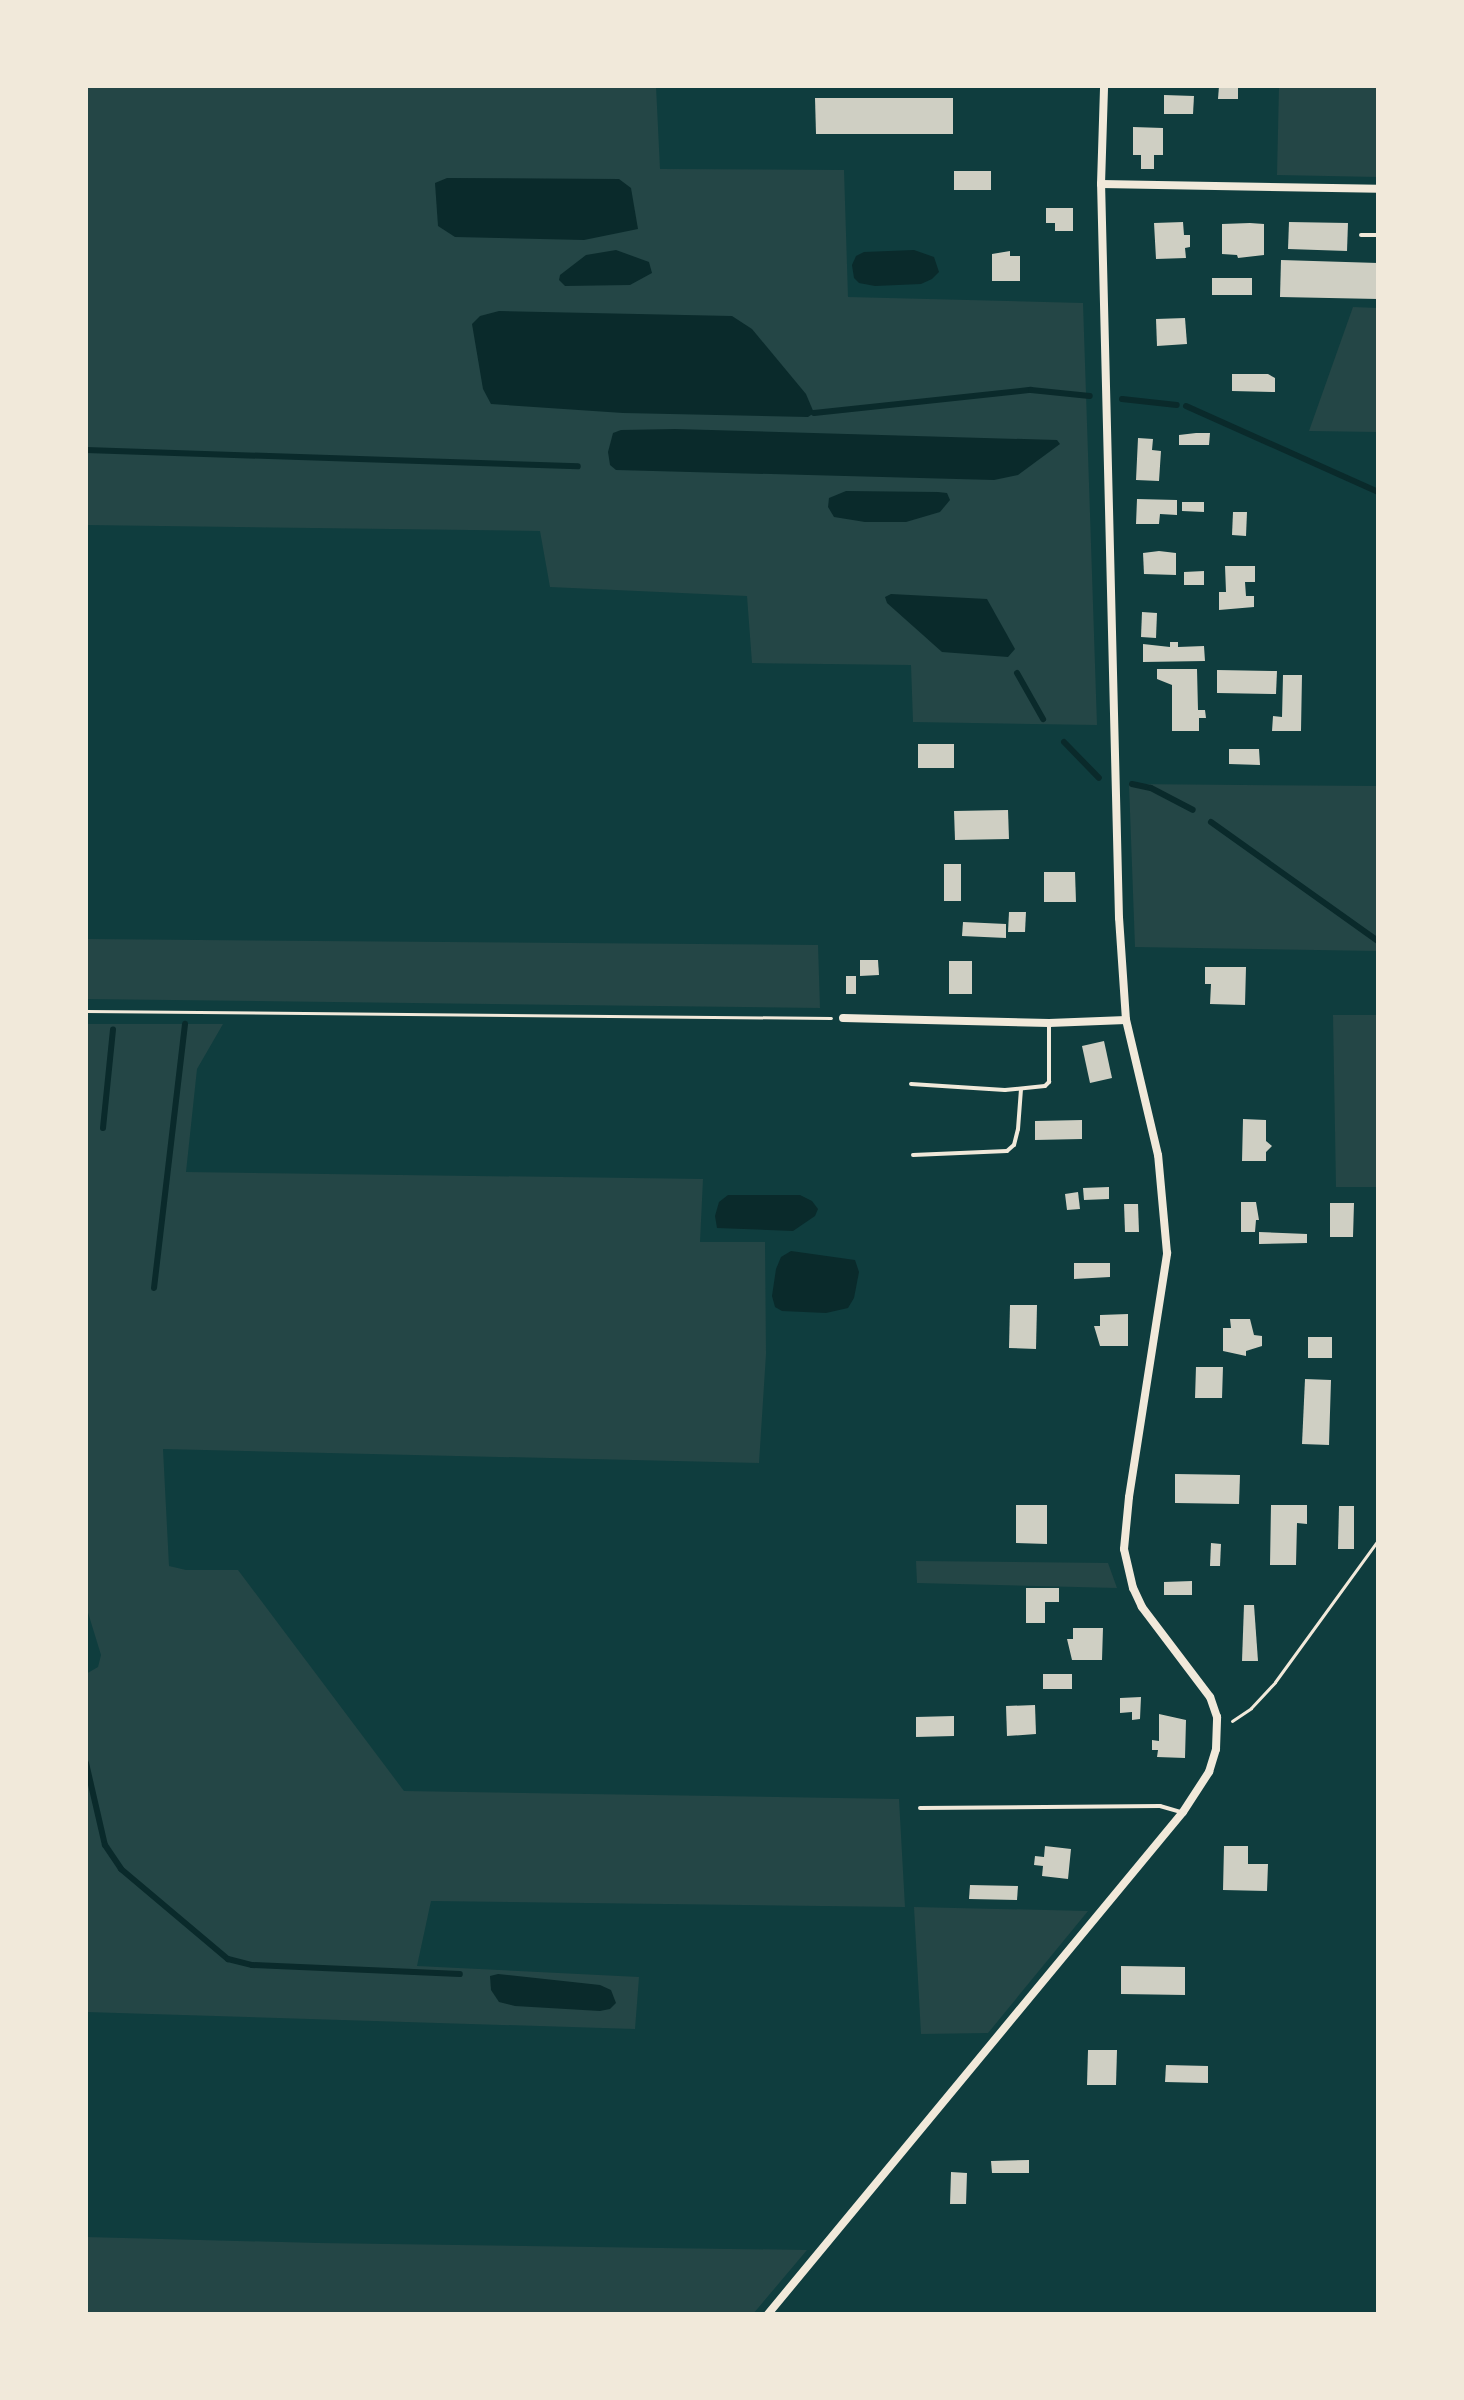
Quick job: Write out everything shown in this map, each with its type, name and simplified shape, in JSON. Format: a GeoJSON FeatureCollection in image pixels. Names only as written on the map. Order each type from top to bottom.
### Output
{"type":"FeatureCollection","features":[{"type":"Feature","properties":{"kind":"street"},"geometry":{"type":"LineString","coordinates":[[768,2314],[1183,1812],[1209,1772],[1217,1727],[1202,1684],[1142,1607],[1133,1588],[1124,1549],[1129,1497],[1167,1253],[1158,1155],[1126,1020],[1114,751],[1101,184],[1104,86]]}},
{"type":"Feature","properties":{"kind":"street"},"geometry":{"type":"LineString","coordinates":[[1101,184],[1378,189]]}},
{"type":"Feature","properties":{"kind":"street"},"geometry":{"type":"LineString","coordinates":[[843,1018],[1049,1023],[1126,1020]]}},
{"type":"Feature","properties":{"kind":"lane"},"geometry":{"type":"LineString","coordinates":[[1361,235],[1378,235]]}},
{"type":"Feature","properties":{"kind":"lane"},"geometry":{"type":"LineString","coordinates":[[911,1084],[1021,1089],[1045,1086],[1049,1082],[1049,1023]]}},
{"type":"Feature","properties":{"kind":"lane"},"geometry":{"type":"LineString","coordinates":[[913,1155],[1007,1151],[1014,1145],[1018,1129],[1021,1089]]}},
{"type":"Feature","properties":{"kind":"lane"},"geometry":{"type":"LineString","coordinates":[[920,1808],[1160,1806],[1183,1812]]}},
{"type":"Feature","properties":{"kind":"path"},"geometry":{"type":"LineString","coordinates":[[86,1011],[843,1018]]}},
{"type":"Feature","properties":{"kind":"path"},"geometry":{"type":"LineString","coordinates":[[1217,1727],[1251,1708],[1275,1682],[1378,1540]]}},
{"type":"Feature","properties":{"kind":"shaded area"},"geometry":{"type":"Polygon","coordinates":[[[86,86],[656,86],[660,169],[844,170],[848,297],[1083,303],[1097,725],[913,722],[911,665],[752,663],[747,596],[550,587],[540,531],[86,525],[86,86]]]}},
{"type":"Feature","properties":{"kind":"shaded area"},"geometry":{"type":"Polygon","coordinates":[[[1279,86],[1378,86],[1378,177],[1277,175],[1279,86]]]}},
{"type":"Feature","properties":{"kind":"shaded area"},"geometry":{"type":"Polygon","coordinates":[[[447,178],[619,179],[631,188],[638,229],[584,240],[455,237],[438,226],[435,183],[447,178]]]}},
{"type":"Feature","properties":{"kind":"shaded area"},"geometry":{"type":"Polygon","coordinates":[[[616,250],[649,262],[652,273],[630,285],[565,286],[559,280],[560,275],[586,255],[616,250]]]}},
{"type":"Feature","properties":{"kind":"shaded area"},"geometry":{"type":"Polygon","coordinates":[[[914,250],[934,257],[939,272],[932,279],[921,284],[875,286],[859,283],[854,278],[852,265],[856,256],[864,252],[914,250]]]}},
{"type":"Feature","properties":{"kind":"shaded area"},"geometry":{"type":"Polygon","coordinates":[[[1353,307],[1378,308],[1378,432],[1309,431],[1353,307]]]}},
{"type":"Feature","properties":{"kind":"shaded area"},"geometry":{"type":"Polygon","coordinates":[[[499,311],[732,316],[752,329],[806,394],[814,413],[808,417],[623,413],[491,404],[483,389],[472,324],[480,316],[499,311]]]}},
{"type":"Feature","properties":{"kind":"shaded area"},"geometry":{"type":"Polygon","coordinates":[[[621,430],[1057,440],[1060,444],[1018,475],[994,480],[616,470],[610,465],[608,452],[613,433],[621,430]]]}},
{"type":"Feature","properties":{"kind":"shaded area"},"geometry":{"type":"Polygon","coordinates":[[[846,491],[938,492],[947,493],[950,500],[940,512],[906,522],[865,522],[834,517],[828,507],[829,498],[846,491]]]}},
{"type":"Feature","properties":{"kind":"shaded area"},"geometry":{"type":"Polygon","coordinates":[[[891,594],[987,599],[1015,649],[1008,657],[942,652],[887,603],[885,597],[891,594]]]}},
{"type":"Feature","properties":{"kind":"shaded area"},"geometry":{"type":"Polygon","coordinates":[[[1129,784],[1378,786],[1378,951],[1135,947],[1129,784]]]}},
{"type":"Feature","properties":{"kind":"shaded area"},"geometry":{"type":"Polygon","coordinates":[[[86,939],[818,945],[820,1008],[86,999],[86,939]]]}},
{"type":"Feature","properties":{"kind":"shaded area"},"geometry":{"type":"Polygon","coordinates":[[[1333,1015],[1378,1015],[1378,1187],[1336,1187],[1333,1015]]]}},
{"type":"Feature","properties":{"kind":"shaded area"},"geometry":{"type":"Polygon","coordinates":[[[86,1024],[223,1024],[197,1069],[186,1172],[703,1179],[700,1242],[765,1242],[766,1354],[759,1463],[163,1449],[169,1566],[186,1570],[238,1570],[404,1791],[899,1799],[905,1907],[431,1901],[417,1966],[639,1977],[635,2029],[86,2012],[86,1674],[98,1667],[101,1655],[86,1606],[86,1024]]]}},
{"type":"Feature","properties":{"kind":"shaded area"},"geometry":{"type":"Polygon","coordinates":[[[728,1195],[800,1195],[812,1201],[818,1209],[815,1216],[793,1231],[717,1228],[715,1216],[719,1202],[728,1195]]]}},
{"type":"Feature","properties":{"kind":"shaded area"},"geometry":{"type":"Polygon","coordinates":[[[791,1251],[855,1260],[859,1272],[854,1298],[848,1308],[826,1313],[782,1311],[775,1307],[772,1296],[776,1269],[781,1257],[791,1251]]]}},
{"type":"Feature","properties":{"kind":"shaded area"},"geometry":{"type":"Polygon","coordinates":[[[916,1561],[1108,1563],[1117,1588],[917,1583],[916,1561]]]}},
{"type":"Feature","properties":{"kind":"shaded area"},"geometry":{"type":"Polygon","coordinates":[[[914,1907],[1088,1911],[988,2033],[921,2034],[914,1907]]]}},
{"type":"Feature","properties":{"kind":"shaded area"},"geometry":{"type":"Polygon","coordinates":[[[498,1974],[600,1985],[611,1990],[616,2003],[610,2009],[600,2011],[515,2006],[499,2002],[491,1990],[490,1976],[498,1974]]]}},
{"type":"Feature","properties":{"kind":"shaded area"},"geometry":{"type":"Polygon","coordinates":[[[86,2237],[807,2250],[753,2314],[86,2314],[86,2237]]]}},
{"type":"Feature","properties":{"kind":"building"},"geometry":{"type":"Polygon","coordinates":[[[1219,86],[1238,86],[1238,99],[1218,99],[1219,86]]]}},
{"type":"Feature","properties":{"kind":"building"},"geometry":{"type":"Polygon","coordinates":[[[1164,95],[1194,96],[1193,114],[1164,114],[1164,95]]]}},
{"type":"Feature","properties":{"kind":"building"},"geometry":{"type":"Polygon","coordinates":[[[815,98],[953,98],[953,134],[816,134],[815,98]]]}},
{"type":"Feature","properties":{"kind":"building"},"geometry":{"type":"Polygon","coordinates":[[[1133,127],[1163,128],[1163,155],[1154,155],[1154,169],[1141,169],[1141,155],[1133,155],[1133,127]]]}},
{"type":"Feature","properties":{"kind":"building"},"geometry":{"type":"Polygon","coordinates":[[[954,171],[991,171],[991,190],[954,190],[954,171]]]}},
{"type":"Feature","properties":{"kind":"building"},"geometry":{"type":"Polygon","coordinates":[[[1046,208],[1073,208],[1073,231],[1055,231],[1055,223],[1046,223],[1046,208]]]}},
{"type":"Feature","properties":{"kind":"building"},"geometry":{"type":"Polygon","coordinates":[[[1183,222],[1184,235],[1190,235],[1190,247],[1185,248],[1186,258],[1156,259],[1154,223],[1183,222]]]}},
{"type":"Feature","properties":{"kind":"building"},"geometry":{"type":"Polygon","coordinates":[[[1289,222],[1348,223],[1347,251],[1288,249],[1289,222]]]}},
{"type":"Feature","properties":{"kind":"building"},"geometry":{"type":"Polygon","coordinates":[[[1222,224],[1264,224],[1264,255],[1238,258],[1237,255],[1222,254],[1222,224]]]}},
{"type":"Feature","properties":{"kind":"building"},"geometry":{"type":"Polygon","coordinates":[[[1010,251],[1010,256],[1020,256],[1020,281],[992,281],[992,254],[1010,251]]]}},
{"type":"Feature","properties":{"kind":"building"},"geometry":{"type":"Polygon","coordinates":[[[1281,260],[1378,263],[1378,299],[1280,297],[1281,260]]]}},
{"type":"Feature","properties":{"kind":"building"},"geometry":{"type":"Polygon","coordinates":[[[1212,278],[1252,278],[1252,295],[1212,295],[1212,278]]]}},
{"type":"Feature","properties":{"kind":"building"},"geometry":{"type":"Polygon","coordinates":[[[1185,318],[1187,344],[1157,346],[1156,319],[1185,318]]]}},
{"type":"Feature","properties":{"kind":"building"},"geometry":{"type":"Polygon","coordinates":[[[1232,374],[1268,374],[1275,378],[1275,392],[1232,391],[1232,374]]]}},
{"type":"Feature","properties":{"kind":"building"},"geometry":{"type":"Polygon","coordinates":[[[1210,433],[1209,445],[1179,445],[1179,435],[1210,433]]]}},
{"type":"Feature","properties":{"kind":"building"},"geometry":{"type":"Polygon","coordinates":[[[1138,438],[1153,439],[1152,450],[1161,451],[1159,481],[1136,480],[1138,438]]]}},
{"type":"Feature","properties":{"kind":"building"},"geometry":{"type":"Polygon","coordinates":[[[1137,499],[1177,500],[1177,515],[1160,514],[1159,524],[1136,524],[1137,499]]]}},
{"type":"Feature","properties":{"kind":"building"},"geometry":{"type":"Polygon","coordinates":[[[1182,502],[1204,502],[1204,512],[1182,511],[1182,502]]]}},
{"type":"Feature","properties":{"kind":"building"},"geometry":{"type":"Polygon","coordinates":[[[1233,512],[1247,512],[1246,536],[1232,535],[1233,512]]]}},
{"type":"Feature","properties":{"kind":"building"},"geometry":{"type":"Polygon","coordinates":[[[1143,553],[1176,553],[1176,575],[1144,574],[1143,553]]]}},
{"type":"Feature","properties":{"kind":"building"},"geometry":{"type":"Polygon","coordinates":[[[1225,566],[1255,566],[1255,582],[1245,582],[1246,596],[1254,596],[1254,607],[1219,610],[1219,592],[1226,592],[1225,566]]]}},
{"type":"Feature","properties":{"kind":"building"},"geometry":{"type":"Polygon","coordinates":[[[1204,571],[1204,585],[1184,585],[1184,572],[1204,571]]]}},
{"type":"Feature","properties":{"kind":"building"},"geometry":{"type":"Polygon","coordinates":[[[1142,612],[1157,613],[1156,638],[1141,637],[1142,612]]]}},
{"type":"Feature","properties":{"kind":"building"},"geometry":{"type":"Polygon","coordinates":[[[1170,642],[1178,642],[1178,647],[1204,646],[1205,661],[1143,662],[1143,644],[1170,647],[1170,642]]]}},
{"type":"Feature","properties":{"kind":"building"},"geometry":{"type":"Polygon","coordinates":[[[1157,669],[1197,669],[1198,710],[1205,710],[1206,718],[1199,718],[1199,731],[1172,731],[1172,685],[1157,679],[1157,669]]]}},
{"type":"Feature","properties":{"kind":"building"},"geometry":{"type":"Polygon","coordinates":[[[1217,670],[1277,671],[1276,694],[1217,693],[1217,670]]]}},
{"type":"Feature","properties":{"kind":"building"},"geometry":{"type":"Polygon","coordinates":[[[1283,675],[1302,675],[1301,731],[1272,731],[1273,716],[1282,717],[1283,675]]]}},
{"type":"Feature","properties":{"kind":"building"},"geometry":{"type":"Polygon","coordinates":[[[918,744],[954,744],[954,768],[918,768],[918,744]]]}},
{"type":"Feature","properties":{"kind":"building"},"geometry":{"type":"Polygon","coordinates":[[[1229,749],[1259,749],[1260,765],[1229,764],[1229,749]]]}},
{"type":"Feature","properties":{"kind":"building"},"geometry":{"type":"Polygon","coordinates":[[[1008,810],[1009,839],[955,840],[954,811],[1008,810]]]}},
{"type":"Feature","properties":{"kind":"building"},"geometry":{"type":"Polygon","coordinates":[[[944,864],[961,864],[961,901],[944,901],[944,864]]]}},
{"type":"Feature","properties":{"kind":"building"},"geometry":{"type":"Polygon","coordinates":[[[1044,872],[1075,872],[1076,902],[1044,902],[1044,872]]]}},
{"type":"Feature","properties":{"kind":"building"},"geometry":{"type":"Polygon","coordinates":[[[1009,912],[1026,912],[1025,932],[1008,932],[1009,912]]]}},
{"type":"Feature","properties":{"kind":"building"},"geometry":{"type":"Polygon","coordinates":[[[963,922],[1006,924],[1006,938],[962,936],[963,922]]]}},
{"type":"Feature","properties":{"kind":"building"},"geometry":{"type":"Polygon","coordinates":[[[860,960],[878,960],[879,975],[860,976],[860,960]]]}},
{"type":"Feature","properties":{"kind":"building"},"geometry":{"type":"Polygon","coordinates":[[[949,961],[972,961],[972,994],[949,994],[949,961]]]}},
{"type":"Feature","properties":{"kind":"building"},"geometry":{"type":"Polygon","coordinates":[[[1205,967],[1246,967],[1245,1005],[1210,1004],[1211,984],[1205,984],[1205,967]]]}},
{"type":"Feature","properties":{"kind":"building"},"geometry":{"type":"Polygon","coordinates":[[[846,976],[856,976],[856,994],[846,994],[846,976]]]}},
{"type":"Feature","properties":{"kind":"building"},"geometry":{"type":"Polygon","coordinates":[[[1104,1041],[1112,1078],[1090,1083],[1082,1046],[1104,1041]]]}},
{"type":"Feature","properties":{"kind":"building"},"geometry":{"type":"Polygon","coordinates":[[[1243,1119],[1266,1120],[1266,1141],[1272,1146],[1266,1152],[1266,1161],[1242,1161],[1243,1119]]]}},
{"type":"Feature","properties":{"kind":"building"},"geometry":{"type":"Polygon","coordinates":[[[1082,1120],[1082,1139],[1035,1140],[1035,1121],[1082,1120]]]}},
{"type":"Feature","properties":{"kind":"building"},"geometry":{"type":"Polygon","coordinates":[[[1109,1187],[1109,1199],[1084,1200],[1083,1188],[1109,1187]]]}},
{"type":"Feature","properties":{"kind":"building"},"geometry":{"type":"Polygon","coordinates":[[[1078,1192],[1080,1209],[1067,1210],[1065,1194],[1078,1192]]]}},
{"type":"Feature","properties":{"kind":"building"},"geometry":{"type":"Polygon","coordinates":[[[1241,1202],[1256,1202],[1259,1220],[1256,1220],[1255,1232],[1241,1232],[1241,1202]]]}},
{"type":"Feature","properties":{"kind":"building"},"geometry":{"type":"Polygon","coordinates":[[[1330,1203],[1354,1203],[1353,1237],[1330,1237],[1330,1203]]]}},
{"type":"Feature","properties":{"kind":"building"},"geometry":{"type":"Polygon","coordinates":[[[1124,1204],[1138,1204],[1139,1232],[1125,1232],[1124,1204]]]}},
{"type":"Feature","properties":{"kind":"building"},"geometry":{"type":"Polygon","coordinates":[[[1259,1232],[1307,1234],[1307,1243],[1259,1244],[1259,1232]]]}},
{"type":"Feature","properties":{"kind":"building"},"geometry":{"type":"Polygon","coordinates":[[[1074,1263],[1110,1263],[1110,1277],[1074,1279],[1074,1263]]]}},
{"type":"Feature","properties":{"kind":"building"},"geometry":{"type":"Polygon","coordinates":[[[1010,1305],[1037,1305],[1036,1349],[1009,1348],[1010,1305]]]}},
{"type":"Feature","properties":{"kind":"building"},"geometry":{"type":"Polygon","coordinates":[[[1128,1314],[1128,1346],[1100,1346],[1094,1326],[1100,1326],[1100,1315],[1128,1314]]]}},
{"type":"Feature","properties":{"kind":"building"},"geometry":{"type":"Polygon","coordinates":[[[1230,1319],[1250,1319],[1254,1335],[1262,1336],[1262,1346],[1246,1351],[1246,1356],[1223,1351],[1223,1328],[1231,1328],[1230,1319]]]}},
{"type":"Feature","properties":{"kind":"building"},"geometry":{"type":"Polygon","coordinates":[[[1308,1337],[1332,1337],[1332,1358],[1308,1358],[1308,1337]]]}},
{"type":"Feature","properties":{"kind":"building"},"geometry":{"type":"Polygon","coordinates":[[[1196,1367],[1223,1367],[1222,1398],[1195,1398],[1196,1367]]]}},
{"type":"Feature","properties":{"kind":"building"},"geometry":{"type":"Polygon","coordinates":[[[1305,1379],[1331,1380],[1329,1445],[1302,1444],[1305,1379]]]}},
{"type":"Feature","properties":{"kind":"building"},"geometry":{"type":"Polygon","coordinates":[[[1175,1474],[1240,1475],[1239,1504],[1175,1503],[1175,1474]]]}},
{"type":"Feature","properties":{"kind":"building"},"geometry":{"type":"Polygon","coordinates":[[[1016,1505],[1047,1505],[1047,1544],[1016,1543],[1016,1505]]]}},
{"type":"Feature","properties":{"kind":"building"},"geometry":{"type":"Polygon","coordinates":[[[1271,1505],[1307,1505],[1307,1524],[1297,1523],[1296,1565],[1270,1565],[1271,1505]]]}},
{"type":"Feature","properties":{"kind":"building"},"geometry":{"type":"Polygon","coordinates":[[[1339,1506],[1354,1506],[1354,1549],[1338,1549],[1339,1506]]]}},
{"type":"Feature","properties":{"kind":"building"},"geometry":{"type":"Polygon","coordinates":[[[1211,1543],[1221,1544],[1220,1566],[1210,1566],[1211,1543]]]}},
{"type":"Feature","properties":{"kind":"building"},"geometry":{"type":"Polygon","coordinates":[[[1192,1581],[1192,1595],[1164,1595],[1164,1582],[1192,1581]]]}},
{"type":"Feature","properties":{"kind":"building"},"geometry":{"type":"Polygon","coordinates":[[[1026,1588],[1059,1588],[1059,1602],[1045,1602],[1045,1623],[1026,1623],[1026,1588]]]}},
{"type":"Feature","properties":{"kind":"building"},"geometry":{"type":"Polygon","coordinates":[[[1244,1605],[1254,1605],[1258,1661],[1242,1661],[1244,1605]]]}},
{"type":"Feature","properties":{"kind":"building"},"geometry":{"type":"Polygon","coordinates":[[[1073,1628],[1103,1628],[1102,1660],[1072,1660],[1067,1639],[1073,1639],[1073,1628]]]}},
{"type":"Feature","properties":{"kind":"building"},"geometry":{"type":"Polygon","coordinates":[[[1043,1674],[1072,1674],[1072,1689],[1043,1689],[1043,1674]]]}},
{"type":"Feature","properties":{"kind":"building"},"geometry":{"type":"Polygon","coordinates":[[[1141,1697],[1140,1719],[1132,1720],[1132,1712],[1120,1713],[1120,1698],[1141,1697]]]}},
{"type":"Feature","properties":{"kind":"building"},"geometry":{"type":"Polygon","coordinates":[[[1035,1705],[1036,1734],[1007,1736],[1006,1706],[1035,1705]]]}},
{"type":"Feature","properties":{"kind":"building"},"geometry":{"type":"Polygon","coordinates":[[[1159,1714],[1186,1720],[1185,1758],[1157,1757],[1158,1750],[1152,1750],[1152,1740],[1159,1741],[1159,1714]]]}},
{"type":"Feature","properties":{"kind":"building"},"geometry":{"type":"Polygon","coordinates":[[[954,1716],[954,1736],[916,1737],[916,1717],[954,1716]]]}},
{"type":"Feature","properties":{"kind":"building"},"geometry":{"type":"Polygon","coordinates":[[[1045,1846],[1071,1849],[1068,1879],[1042,1876],[1043,1866],[1034,1865],[1035,1856],[1044,1857],[1045,1846]]]}},
{"type":"Feature","properties":{"kind":"building"},"geometry":{"type":"Polygon","coordinates":[[[1224,1846],[1248,1846],[1248,1864],[1268,1864],[1267,1891],[1223,1890],[1224,1846]]]}},
{"type":"Feature","properties":{"kind":"building"},"geometry":{"type":"Polygon","coordinates":[[[970,1885],[1018,1886],[1017,1900],[969,1899],[970,1885]]]}},
{"type":"Feature","properties":{"kind":"building"},"geometry":{"type":"Polygon","coordinates":[[[1121,1966],[1185,1967],[1185,1995],[1121,1994],[1121,1966]]]}},
{"type":"Feature","properties":{"kind":"building"},"geometry":{"type":"Polygon","coordinates":[[[1088,2050],[1117,2050],[1116,2085],[1087,2085],[1088,2050]]]}},
{"type":"Feature","properties":{"kind":"building"},"geometry":{"type":"Polygon","coordinates":[[[1166,2065],[1208,2066],[1208,2083],[1165,2082],[1166,2065]]]}},
{"type":"Feature","properties":{"kind":"building"},"geometry":{"type":"Polygon","coordinates":[[[1029,2160],[1029,2173],[992,2173],[991,2161],[1029,2160]]]}},
{"type":"Feature","properties":{"kind":"building"},"geometry":{"type":"Polygon","coordinates":[[[951,2172],[967,2173],[966,2204],[950,2204],[951,2172]]]}},
{"type":"Feature","properties":{"kind":"waterway"},"geometry":{"type":"LineString","coordinates":[[814,413],[1031,390],[1090,396]]}},
{"type":"Feature","properties":{"kind":"waterway"},"geometry":{"type":"LineString","coordinates":[[1122,399],[1177,405]]}},
{"type":"Feature","properties":{"kind":"waterway"},"geometry":{"type":"LineString","coordinates":[[1186,406],[1378,492]]}},
{"type":"Feature","properties":{"kind":"waterway"},"geometry":{"type":"LineString","coordinates":[[86,450],[578,466]]}},
{"type":"Feature","properties":{"kind":"waterway"},"geometry":{"type":"LineString","coordinates":[[1017,673],[1043,719]]}},
{"type":"Feature","properties":{"kind":"waterway"},"geometry":{"type":"LineString","coordinates":[[1064,742],[1099,778]]}},
{"type":"Feature","properties":{"kind":"waterway"},"geometry":{"type":"LineString","coordinates":[[1132,784],[1151,788],[1193,810]]}},
{"type":"Feature","properties":{"kind":"waterway"},"geometry":{"type":"LineString","coordinates":[[1211,822],[1378,941]]}},
{"type":"Feature","properties":{"kind":"waterway"},"geometry":{"type":"LineString","coordinates":[[154,1288],[185,1024]]}},
{"type":"Feature","properties":{"kind":"waterway"},"geometry":{"type":"LineString","coordinates":[[103,1128],[113,1030]]}},
{"type":"Feature","properties":{"kind":"waterway"},"geometry":{"type":"LineString","coordinates":[[86,1763],[105,1845],[121,1869],[228,1959],[252,1965],[460,1974]]}}]}
